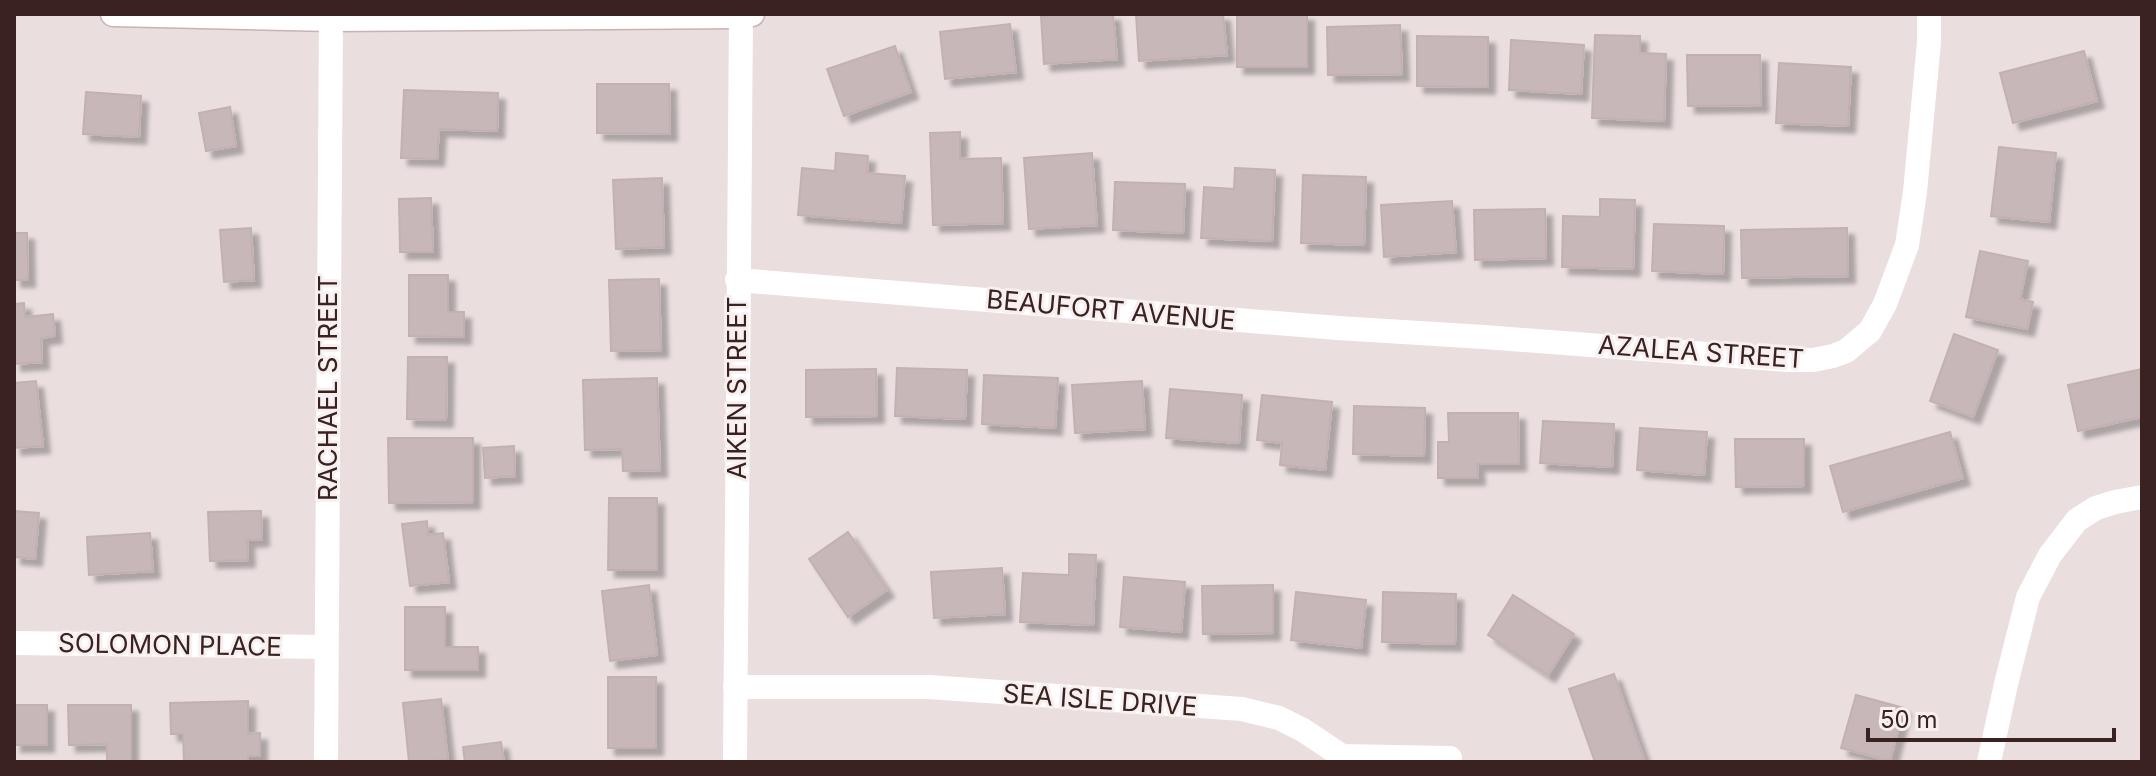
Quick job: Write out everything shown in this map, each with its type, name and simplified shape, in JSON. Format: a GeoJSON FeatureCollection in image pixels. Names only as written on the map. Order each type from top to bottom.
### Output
{"type":"FeatureCollection","features":[{"type":"Feature","properties":{"kind":"street"},"geometry":{"type":"LineString","coordinates":[[113,14],[331,17],[745,15]]}},
{"type":"Feature","properties":{"kind":"street","name":"AZALEA STREET"},"geometry":{"type":"LineString","coordinates":[[1484,337],[1787,360],[1813,360],[1846,351],[1870,331],[1885,304],[1907,245],[1915,192],[1929,14]]}},
{"type":"Feature","properties":{"kind":"street","name":"AIKEN STREET"},"geometry":{"type":"LineString","coordinates":[[735,762],[737,280],[745,15]]}},
{"type":"Feature","properties":{"kind":"street","name":"RACHAEL STREET"},"geometry":{"type":"LineString","coordinates":[[326,762],[331,17]]}},
{"type":"Feature","properties":{"kind":"street","name":"BEAUFORT AVENUE"},"geometry":{"type":"LineString","coordinates":[[737,280],[1484,337]]}},
{"type":"Feature","properties":{"kind":"street"},"geometry":{"type":"LineString","coordinates":[[1989,762],[2028,597],[2050,555],[2077,520],[2096,508],[2142,497]]}},
{"type":"Feature","properties":{"kind":"street","name":"SOLOMON PLACE"},"geometry":{"type":"LineString","coordinates":[[14,643],[326,647]]}},
{"type":"Feature","properties":{"kind":"street","name":"SEA ISLE DRIVE"},"geometry":{"type":"LineString","coordinates":[[735,687],[929,687],[1242,709],[1279,718],[1342,756],[1450,758],[1448,762]]}},
{"type":"Feature","properties":{"kind":"building"},"geometry":{"type":"Polygon","coordinates":[[[1113,14],[1117,59],[1044,64],[1041,16],[1113,14]]]}},
{"type":"Feature","properties":{"kind":"building"},"geometry":{"type":"Polygon","coordinates":[[[1223,14],[1227,55],[1139,61],[1136,15],[1223,14]]]}},
{"type":"Feature","properties":{"kind":"building"},"geometry":{"type":"Polygon","coordinates":[[[1237,14],[1307,14],[1307,67],[1237,67],[1237,14]]]}},
{"type":"Feature","properties":{"kind":"building"},"geometry":{"type":"Polygon","coordinates":[[[1010,24],[1016,72],[945,79],[940,32],[1010,24]]]}},
{"type":"Feature","properties":{"kind":"building"},"geometry":{"type":"Polygon","coordinates":[[[1400,25],[1402,74],[1328,75],[1327,27],[1400,25]]]}},
{"type":"Feature","properties":{"kind":"building"},"geometry":{"type":"Polygon","coordinates":[[[1595,35],[1640,36],[1640,53],[1666,54],[1664,121],[1592,118],[1595,35]]]}},
{"type":"Feature","properties":{"kind":"building"},"geometry":{"type":"Polygon","coordinates":[[[1417,36],[1488,37],[1488,87],[1417,86],[1417,36]]]}},
{"type":"Feature","properties":{"kind":"building"},"geometry":{"type":"Polygon","coordinates":[[[1511,40],[1584,45],[1581,94],[1509,90],[1511,40]]]}},
{"type":"Feature","properties":{"kind":"building"},"geometry":{"type":"Polygon","coordinates":[[[895,46],[911,92],[844,116],[827,69],[895,46]]]}},
{"type":"Feature","properties":{"kind":"building"},"geometry":{"type":"Polygon","coordinates":[[[2084,51],[2097,101],[2013,123],[2000,73],[2084,51]]]}},
{"type":"Feature","properties":{"kind":"building"},"geometry":{"type":"Polygon","coordinates":[[[1687,55],[1760,55],[1761,105],[1688,106],[1687,55]]]}},
{"type":"Feature","properties":{"kind":"building"},"geometry":{"type":"Polygon","coordinates":[[[1779,63],[1851,67],[1848,126],[1776,123],[1779,63]]]}},
{"type":"Feature","properties":{"kind":"building"},"geometry":{"type":"Polygon","coordinates":[[[597,84],[669,84],[670,134],[597,133],[597,84]]]}},
{"type":"Feature","properties":{"kind":"building"},"geometry":{"type":"Polygon","coordinates":[[[404,90],[498,93],[497,131],[439,129],[437,159],[401,158],[404,90]]]}},
{"type":"Feature","properties":{"kind":"building"},"geometry":{"type":"Polygon","coordinates":[[[86,92],[141,96],[139,137],[83,134],[86,92]]]}},
{"type":"Feature","properties":{"kind":"building"},"geometry":{"type":"Polygon","coordinates":[[[230,107],[236,146],[206,151],[199,113],[230,107]]]}},
{"type":"Feature","properties":{"kind":"building"},"geometry":{"type":"Polygon","coordinates":[[[960,132],[960,159],[1001,158],[1003,223],[933,225],[930,133],[960,132]]]}},
{"type":"Feature","properties":{"kind":"building"},"geometry":{"type":"Polygon","coordinates":[[[1999,147],[2056,153],[2049,222],[1991,216],[1999,147]]]}},
{"type":"Feature","properties":{"kind":"building"},"geometry":{"type":"Polygon","coordinates":[[[836,153],[868,156],[867,173],[905,176],[901,223],[798,215],[802,168],[835,171],[836,153]]]}},
{"type":"Feature","properties":{"kind":"building"},"geometry":{"type":"Polygon","coordinates":[[[1092,153],[1097,225],[1029,229],[1024,158],[1092,153]]]}},
{"type":"Feature","properties":{"kind":"building"},"geometry":{"type":"Polygon","coordinates":[[[1235,168],[1275,170],[1272,241],[1201,238],[1204,187],[1234,189],[1235,168]]]}},
{"type":"Feature","properties":{"kind":"building"},"geometry":{"type":"Polygon","coordinates":[[[1303,175],[1366,177],[1364,245],[1301,243],[1303,175]]]}},
{"type":"Feature","properties":{"kind":"building"},"geometry":{"type":"Polygon","coordinates":[[[662,178],[664,247],[616,249],[613,180],[662,178]]]}},
{"type":"Feature","properties":{"kind":"building"},"geometry":{"type":"Polygon","coordinates":[[[1115,182],[1185,184],[1183,233],[1113,230],[1115,182]]]}},
{"type":"Feature","properties":{"kind":"building"},"geometry":{"type":"Polygon","coordinates":[[[431,198],[433,252],[400,252],[399,199],[431,198]]]}},
{"type":"Feature","properties":{"kind":"building"},"geometry":{"type":"Polygon","coordinates":[[[1600,199],[1635,200],[1633,269],[1562,267],[1563,216],[1600,217],[1600,199]]]}},
{"type":"Feature","properties":{"kind":"building"},"geometry":{"type":"Polygon","coordinates":[[[1452,201],[1456,252],[1384,257],[1381,205],[1452,201]]]}},
{"type":"Feature","properties":{"kind":"building"},"geometry":{"type":"Polygon","coordinates":[[[1545,209],[1546,258],[1475,260],[1474,210],[1545,209]]]}},
{"type":"Feature","properties":{"kind":"building"},"geometry":{"type":"Polygon","coordinates":[[[1654,224],[1724,226],[1723,274],[1652,271],[1654,224]]]}},
{"type":"Feature","properties":{"kind":"building"},"geometry":{"type":"Polygon","coordinates":[[[251,228],[254,280],[224,282],[220,230],[251,228]]]}},
{"type":"Feature","properties":{"kind":"building"},"geometry":{"type":"Polygon","coordinates":[[[1847,228],[1848,276],[1742,278],[1741,230],[1847,228]]]}},
{"type":"Feature","properties":{"kind":"building"},"geometry":{"type":"Polygon","coordinates":[[[14,233],[27,233],[28,280],[14,280],[14,233]]]}},
{"type":"Feature","properties":{"kind":"building"},"geometry":{"type":"Polygon","coordinates":[[[1980,251],[2028,261],[2020,299],[2033,302],[2027,329],[1966,317],[1980,251]]]}},
{"type":"Feature","properties":{"kind":"building"},"geometry":{"type":"Polygon","coordinates":[[[409,275],[448,275],[448,312],[464,312],[464,337],[409,336],[409,275]]]}},
{"type":"Feature","properties":{"kind":"building"},"geometry":{"type":"Polygon","coordinates":[[[659,279],[661,350],[611,351],[609,280],[659,279]]]}},
{"type":"Feature","properties":{"kind":"building"},"geometry":{"type":"Polygon","coordinates":[[[24,303],[25,317],[53,314],[55,336],[41,338],[42,362],[14,364],[14,304],[24,303]]]}},
{"type":"Feature","properties":{"kind":"building"},"geometry":{"type":"Polygon","coordinates":[[[1954,334],[1998,350],[1973,417],[1930,401],[1954,334]]]}},
{"type":"Feature","properties":{"kind":"building"},"geometry":{"type":"Polygon","coordinates":[[[408,357],[447,357],[446,420],[407,419],[408,357]]]}},
{"type":"Feature","properties":{"kind":"building"},"geometry":{"type":"Polygon","coordinates":[[[897,368],[967,370],[965,419],[895,416],[897,368]]]}},
{"type":"Feature","properties":{"kind":"building"},"geometry":{"type":"Polygon","coordinates":[[[876,369],[877,416],[806,417],[806,370],[876,369]]]}},
{"type":"Feature","properties":{"kind":"building"},"geometry":{"type":"Polygon","coordinates":[[[2142,369],[2142,417],[2078,431],[2068,385],[2142,369]]]}},
{"type":"Feature","properties":{"kind":"building"},"geometry":{"type":"Polygon","coordinates":[[[984,375],[1058,378],[1055,428],[982,424],[984,375]]]}},
{"type":"Feature","properties":{"kind":"building"},"geometry":{"type":"Polygon","coordinates":[[[657,378],[660,470],[623,471],[622,449],[585,450],[583,380],[657,378]]]}},
{"type":"Feature","properties":{"kind":"building"},"geometry":{"type":"Polygon","coordinates":[[[36,381],[43,446],[14,448],[14,383],[36,381]]]}},
{"type":"Feature","properties":{"kind":"building"},"geometry":{"type":"Polygon","coordinates":[[[1142,381],[1145,429],[1075,433],[1072,385],[1142,381]]]}},
{"type":"Feature","properties":{"kind":"building"},"geometry":{"type":"Polygon","coordinates":[[[1170,389],[1242,395],[1239,443],[1166,438],[1170,389]]]}},
{"type":"Feature","properties":{"kind":"building"},"geometry":{"type":"Polygon","coordinates":[[[1262,395],[1332,402],[1325,470],[1280,465],[1282,443],[1257,440],[1262,395]]]}},
{"type":"Feature","properties":{"kind":"building"},"geometry":{"type":"Polygon","coordinates":[[[1354,406],[1425,408],[1424,456],[1353,454],[1354,406]]]}},
{"type":"Feature","properties":{"kind":"building"},"geometry":{"type":"Polygon","coordinates":[[[1448,413],[1518,413],[1519,464],[1477,464],[1478,478],[1438,478],[1438,442],[1449,442],[1448,413]]]}},
{"type":"Feature","properties":{"kind":"building"},"geometry":{"type":"Polygon","coordinates":[[[1543,421],[1614,424],[1612,467],[1540,463],[1543,421]]]}},
{"type":"Feature","properties":{"kind":"building"},"geometry":{"type":"Polygon","coordinates":[[[1640,428],[1707,432],[1704,475],[1637,470],[1640,428]]]}},
{"type":"Feature","properties":{"kind":"building"},"geometry":{"type":"Polygon","coordinates":[[[1950,432],[1963,478],[1843,512],[1830,466],[1950,432]]]}},
{"type":"Feature","properties":{"kind":"building"},"geometry":{"type":"Polygon","coordinates":[[[388,438],[473,438],[473,502],[389,503],[388,438]]]}},
{"type":"Feature","properties":{"kind":"building"},"geometry":{"type":"Polygon","coordinates":[[[1735,439],[1804,439],[1804,486],[1736,487],[1735,439]]]}},
{"type":"Feature","properties":{"kind":"building"},"geometry":{"type":"Polygon","coordinates":[[[514,446],[515,476],[485,478],[483,448],[514,446]]]}},
{"type":"Feature","properties":{"kind":"building"},"geometry":{"type":"Polygon","coordinates":[[[609,498],[657,498],[657,570],[608,570],[609,498]]]}},
{"type":"Feature","properties":{"kind":"building"},"geometry":{"type":"Polygon","coordinates":[[[14,511],[39,513],[35,559],[14,557],[14,511]]]}},
{"type":"Feature","properties":{"kind":"building"},"geometry":{"type":"Polygon","coordinates":[[[261,511],[262,539],[247,540],[248,560],[210,561],[208,512],[261,511]]]}},
{"type":"Feature","properties":{"kind":"building"},"geometry":{"type":"Polygon","coordinates":[[[427,521],[428,535],[443,533],[449,582],[410,586],[402,524],[427,521]]]}},
{"type":"Feature","properties":{"kind":"building"},"geometry":{"type":"Polygon","coordinates":[[[848,532],[887,590],[848,617],[809,559],[848,532]]]}},
{"type":"Feature","properties":{"kind":"building"},"geometry":{"type":"Polygon","coordinates":[[[150,533],[153,571],[89,575],[87,537],[150,533]]]}},
{"type":"Feature","properties":{"kind":"building"},"geometry":{"type":"Polygon","coordinates":[[[1069,554],[1096,555],[1093,625],[1020,622],[1023,573],[1069,575],[1069,554]]]}},
{"type":"Feature","properties":{"kind":"building"},"geometry":{"type":"Polygon","coordinates":[[[1002,568],[1005,614],[934,618],[931,572],[1002,568]]]}},
{"type":"Feature","properties":{"kind":"building"},"geometry":{"type":"Polygon","coordinates":[[[1124,577],[1185,582],[1181,632],[1120,627],[1124,577]]]}},
{"type":"Feature","properties":{"kind":"building"},"geometry":{"type":"Polygon","coordinates":[[[649,585],[657,655],[610,661],[602,591],[649,585]]]}},
{"type":"Feature","properties":{"kind":"building"},"geometry":{"type":"Polygon","coordinates":[[[1273,585],[1273,633],[1203,634],[1202,586],[1273,585]]]}},
{"type":"Feature","properties":{"kind":"building"},"geometry":{"type":"Polygon","coordinates":[[[1296,592],[1366,600],[1361,648],[1291,640],[1296,592]]]}},
{"type":"Feature","properties":{"kind":"building"},"geometry":{"type":"Polygon","coordinates":[[[1383,592],[1456,594],[1455,644],[1382,642],[1383,592]]]}},
{"type":"Feature","properties":{"kind":"building"},"geometry":{"type":"Polygon","coordinates":[[[1513,595],[1574,634],[1548,675],[1488,635],[1513,595]]]}},
{"type":"Feature","properties":{"kind":"building"},"geometry":{"type":"Polygon","coordinates":[[[405,607],[445,607],[445,647],[478,647],[478,670],[405,670],[405,607]]]}},
{"type":"Feature","properties":{"kind":"building"},"geometry":{"type":"Polygon","coordinates":[[[1614,674],[1644,759],[1636,762],[1595,762],[1569,689],[1614,674]]]}},
{"type":"Feature","properties":{"kind":"building"},"geometry":{"type":"Polygon","coordinates":[[[608,677],[656,677],[656,748],[608,748],[608,677]]]}},
{"type":"Feature","properties":{"kind":"building"},"geometry":{"type":"Polygon","coordinates":[[[1856,695],[1904,708],[1890,761],[1841,748],[1856,695]]]}},
{"type":"Feature","properties":{"kind":"building"},"geometry":{"type":"Polygon","coordinates":[[[441,699],[448,760],[409,762],[403,703],[441,699]]]}},
{"type":"Feature","properties":{"kind":"building"},"geometry":{"type":"Polygon","coordinates":[[[248,701],[248,734],[260,733],[260,756],[248,756],[248,762],[184,762],[183,734],[171,734],[170,703],[248,701]]]}},
{"type":"Feature","properties":{"kind":"building"},"geometry":{"type":"Polygon","coordinates":[[[14,705],[47,705],[47,745],[14,745],[14,705]]]}},
{"type":"Feature","properties":{"kind":"building"},"geometry":{"type":"Polygon","coordinates":[[[68,705],[131,705],[131,762],[107,762],[107,744],[69,745],[68,705]]]}},
{"type":"Feature","properties":{"kind":"building"},"geometry":{"type":"Polygon","coordinates":[[[501,742],[504,762],[465,762],[463,747],[501,742]]]}}]}
